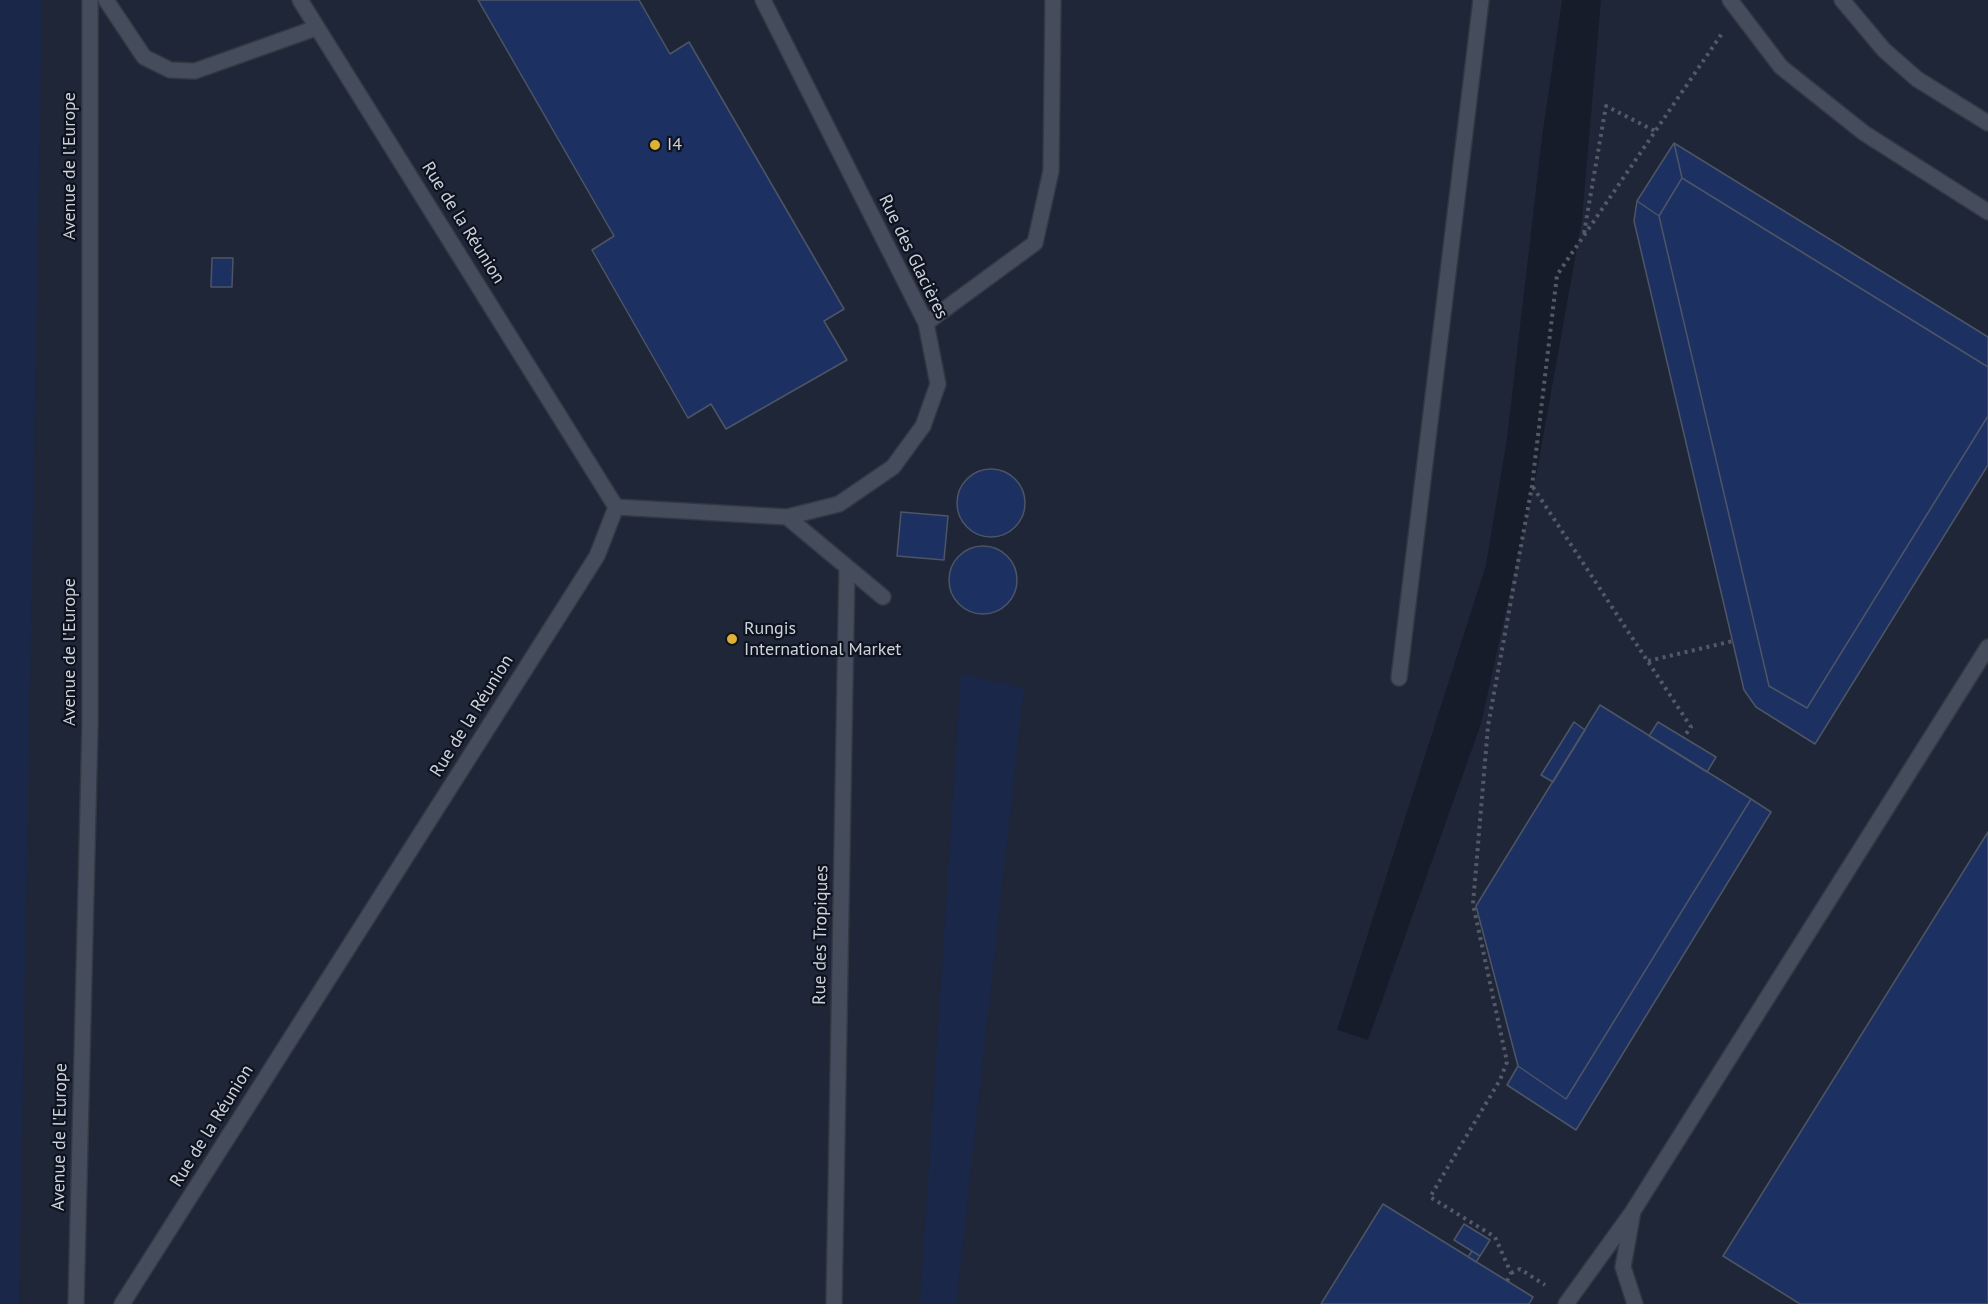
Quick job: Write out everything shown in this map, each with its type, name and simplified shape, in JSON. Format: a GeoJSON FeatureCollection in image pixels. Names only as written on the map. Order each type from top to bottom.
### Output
{"type":"FeatureCollection","features":[{"type":"Feature","properties":{"kind":"lane","name":"Avenue de l'Europe"},"geometry":{"type":"LineString","coordinates":[[76,1304],[90,726],[90,0]]}},
{"type":"Feature","properties":{"kind":"lane"},"geometry":{"type":"LineString","coordinates":[[106,0],[144,57],[170,70],[195,71],[316,28]]}},
{"type":"Feature","properties":{"kind":"lane","name":"Rue de la Réunion"},"geometry":{"type":"LineString","coordinates":[[122,1304],[597,556],[616,507],[300,0]]}},
{"type":"Feature","properties":{"kind":"lane","name":"Rue des Glacières"},"geometry":{"type":"LineString","coordinates":[[616,507],[787,517],[839,504],[893,467],[923,426],[938,384],[926,323],[763,0]]}},
{"type":"Feature","properties":{"kind":"lane"},"geometry":{"type":"LineString","coordinates":[[926,323],[1035,243],[1051,171],[1053,0]]}},
{"type":"Feature","properties":{"kind":"lane"},"geometry":{"type":"LineString","coordinates":[[1400,678],[1481,0]]}},
{"type":"Feature","properties":{"kind":"lane"},"geometry":{"type":"LineString","coordinates":[[1730,0],[1781,68],[1864,133],[1988,212]]}},
{"type":"Feature","properties":{"kind":"lane"},"geometry":{"type":"LineString","coordinates":[[1842,0],[1892,57],[1917,79],[1988,123]]}},
{"type":"Feature","properties":{"kind":"lane"},"geometry":{"type":"LineString","coordinates":[[787,517],[883,597]]}},
{"type":"Feature","properties":{"kind":"lane","name":"Rue des Tropiques"},"geometry":{"type":"LineString","coordinates":[[834,1304],[847,567]]}},
{"type":"Feature","properties":{"kind":"lane"},"geometry":{"type":"LineString","coordinates":[[1566,1304],[1633,1211],[1988,647]]}},
{"type":"Feature","properties":{"kind":"lane"},"geometry":{"type":"LineString","coordinates":[[1633,1211],[1623,1267],[1635,1304]]}},
{"type":"Feature","properties":{"kind":"path"},"geometry":{"type":"LineString","coordinates":[[1511,1273],[1495,1237],[1430,1197],[1500,1080],[1507,1062],[1473,904],[1488,726],[1532,486],[1557,274],[1727,26]]}},
{"type":"Feature","properties":{"kind":"path"},"geometry":{"type":"LineString","coordinates":[[1583,237],[1606,106],[1655,132]]}},
{"type":"Feature","properties":{"kind":"path"},"geometry":{"type":"LineString","coordinates":[[1532,486],[1691,727],[1683,738]]}},
{"type":"Feature","properties":{"kind":"path"},"geometry":{"type":"LineString","coordinates":[[1648,661],[1733,641]]}},
{"type":"Feature","properties":{"kind":"path"},"geometry":{"type":"LineString","coordinates":[[1506,1281],[1511,1273],[1520,1269],[1545,1285]]}},
{"type":"Feature","properties":{"kind":"shaded area","name":"Rungis International Market"},"geometry":{"type":"Polygon","coordinates":[[[0,0],[1562,0],[1542,137],[1507,438],[1486,565],[1337,1030],[1368,1040],[1481,724],[1537,471],[1582,220],[1601,0],[1988,0],[1988,1304],[0,1304],[0,0]]]}},
{"type":"Feature","properties":{"kind":"shaded area"},"geometry":{"type":"Polygon","coordinates":[[[0,0],[42,0],[19,1304],[0,1304],[0,0]]]}},
{"type":"Feature","properties":{"kind":"shaded area"},"geometry":{"type":"Polygon","coordinates":[[[961,674],[1024,688],[956,1304],[920,1304],[961,674]]]}},
{"type":"Feature","properties":{"kind":"building","name":"I4"},"geometry":{"type":"Polygon","coordinates":[[[478,0],[639,0],[670,54],[689,42],[844,309],[824,321],[847,360],[726,429],[711,404],[688,418],[592,250],[614,236],[478,0]]]}},
{"type":"Feature","properties":{"kind":"building"},"geometry":{"type":"Polygon","coordinates":[[[1674,143],[1988,337],[1988,367],[1682,178],[1674,143]]]}},
{"type":"Feature","properties":{"kind":"building"},"geometry":{"type":"Polygon","coordinates":[[[1674,143],[1682,178],[1659,216],[1637,201],[1674,143]]]}},
{"type":"Feature","properties":{"kind":"building"},"geometry":{"type":"Polygon","coordinates":[[[1682,178],[1988,367],[1988,416],[1807,708],[1769,686],[1659,216],[1682,178]]]}},
{"type":"Feature","properties":{"kind":"building"},"geometry":{"type":"Polygon","coordinates":[[[1637,201],[1659,216],[1769,686],[1807,708],[1988,416],[1988,465],[1815,744],[1756,707],[1744,690],[1634,221],[1637,201]]]}},
{"type":"Feature","properties":{"kind":"building"},"geometry":{"type":"Polygon","coordinates":[[[212,258],[233,258],[232,287],[211,287],[212,258]]]}},
{"type":"Feature","properties":{"kind":"building"},"geometry":{"type":"Polygon","coordinates":[[[991,469],[1004,471],[1015,479],[1023,490],[1025,503],[1023,516],[1015,527],[1004,535],[991,537],[978,535],[967,527],[959,516],[957,503],[959,490],[967,479],[978,471],[991,469]]]}},
{"type":"Feature","properties":{"kind":"building"},"geometry":{"type":"Polygon","coordinates":[[[901,512],[948,516],[944,560],[897,556],[901,512]]]}},
{"type":"Feature","properties":{"kind":"building"},"geometry":{"type":"Polygon","coordinates":[[[983,546],[996,549],[1007,556],[1014,567],[1017,580],[1014,593],[1007,604],[996,611],[983,614],[970,611],[959,604],[952,593],[949,580],[952,567],[959,556],[970,549],[983,546]]]}},
{"type":"Feature","properties":{"kind":"building"},"geometry":{"type":"Polygon","coordinates":[[[1600,705],[1751,799],[1566,1099],[1518,1066],[1476,906],[1600,705]]]}},
{"type":"Feature","properties":{"kind":"building"},"geometry":{"type":"Polygon","coordinates":[[[1574,722],[1585,730],[1553,782],[1541,775],[1574,722]]]}},
{"type":"Feature","properties":{"kind":"building"},"geometry":{"type":"Polygon","coordinates":[[[1658,722],[1716,757],[1707,772],[1649,736],[1658,722]]]}},
{"type":"Feature","properties":{"kind":"building"},"geometry":{"type":"Polygon","coordinates":[[[1751,799],[1771,812],[1576,1130],[1507,1085],[1518,1066],[1566,1099],[1751,799]]]}},
{"type":"Feature","properties":{"kind":"building"},"geometry":{"type":"Polygon","coordinates":[[[1988,832],[1988,1304],[1800,1304],[1723,1256],[1988,832]]]}},
{"type":"Feature","properties":{"kind":"building"},"geometry":{"type":"Polygon","coordinates":[[[1383,1204],[1533,1297],[1529,1304],[1321,1304],[1383,1204]]]}},
{"type":"Feature","properties":{"kind":"building"},"geometry":{"type":"Polygon","coordinates":[[[1464,1224],[1490,1240],[1480,1256],[1454,1240],[1464,1224]]]}},
{"type":"Feature","properties":{"kind":"building"},"geometry":{"type":"Polygon","coordinates":[[[1472,1251],[1480,1256],[1476,1262],[1468,1257],[1472,1251]]]}},
{"type":"Feature","properties":{"kind":"place","name":"I4"},"geometry":{"type":"Point","coordinates":[655,145]}},
{"type":"Feature","properties":{"kind":"place","name":"Rungis International Market"},"geometry":{"type":"Point","coordinates":[732,639]}}]}
